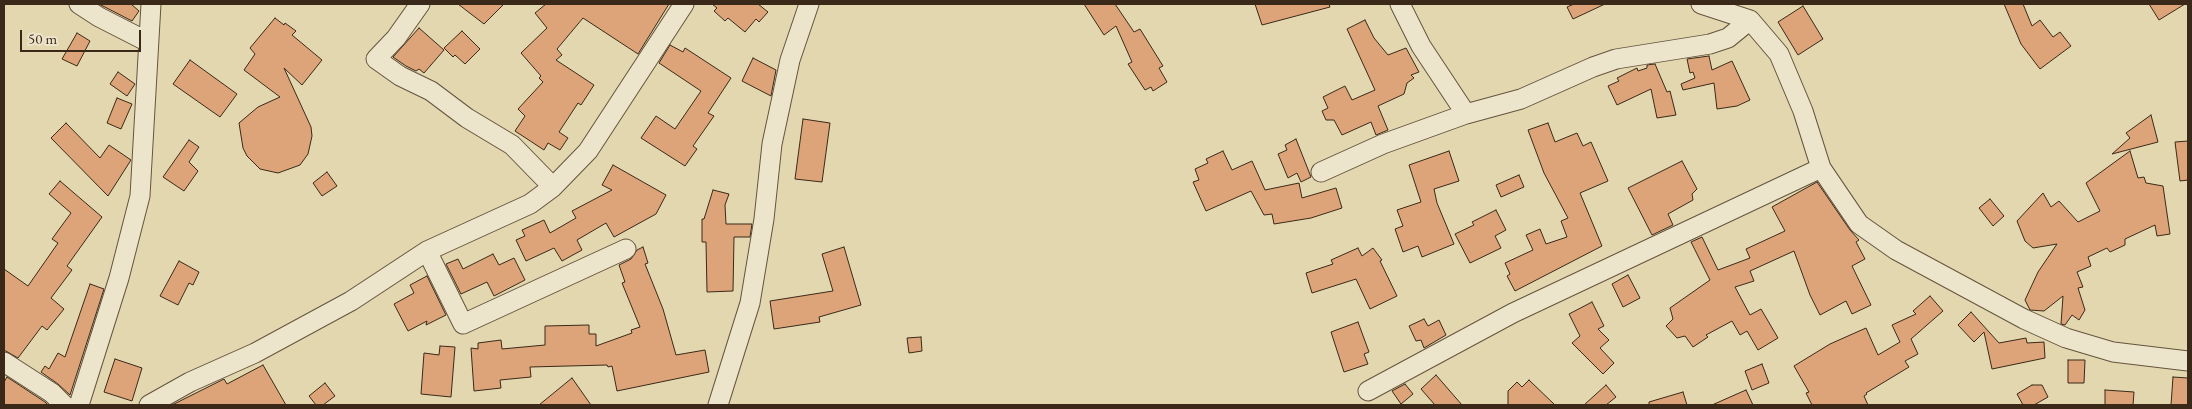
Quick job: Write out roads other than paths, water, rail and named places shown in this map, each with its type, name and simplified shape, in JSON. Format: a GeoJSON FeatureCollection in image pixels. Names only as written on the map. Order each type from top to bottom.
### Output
{"type":"FeatureCollection","features":[{"type":"Feature","properties":{"kind":"street"},"geometry":{"type":"LineString","coordinates":[[79,4],[99,17],[148,42]]}},
{"type":"Feature","properties":{"kind":"street"},"geometry":{"type":"LineString","coordinates":[[79,405],[119,278],[140,196],[150,4]]}},
{"type":"Feature","properties":{"kind":"street"},"geometry":{"type":"LineString","coordinates":[[420,4],[396,38],[376,59],[400,76],[431,91],[467,118],[512,145],[553,187]]}},
{"type":"Feature","properties":{"kind":"street"},"geometry":{"type":"LineString","coordinates":[[149,405],[190,382],[255,353],[351,301],[427,251],[530,204],[553,187],[588,151],[684,4]]}},
{"type":"Feature","properties":{"kind":"street"},"geometry":{"type":"LineString","coordinates":[[718,405],[750,303],[764,219],[772,144],[790,60],[808,4]]}},
{"type":"Feature","properties":{"kind":"street"},"geometry":{"type":"LineString","coordinates":[[1400,4],[1421,46],[1466,114]]}},
{"type":"Feature","properties":{"kind":"street"},"geometry":{"type":"LineString","coordinates":[[1702,4],[1750,20],[1778,54],[1803,111],[1821,168],[1859,224],[1896,250],[2024,319],[2066,338],[2113,352],[2188,361]]}},
{"type":"Feature","properties":{"kind":"street"},"geometry":{"type":"LineString","coordinates":[[1320,172],[1384,144],[1466,114],[1521,99],[1576,74],[1616,59],[1710,44],[1728,38],[1750,20]]}},
{"type":"Feature","properties":{"kind":"street"},"geometry":{"type":"LineString","coordinates":[[1368,391],[1513,313],[1821,168]]}},
{"type":"Feature","properties":{"kind":"street"},"geometry":{"type":"LineString","coordinates":[[427,251],[463,324],[626,249]]}},
{"type":"Feature","properties":{"kind":"street"},"geometry":{"type":"LineString","coordinates":[[4,362],[52,392],[64,405]]}}]}
